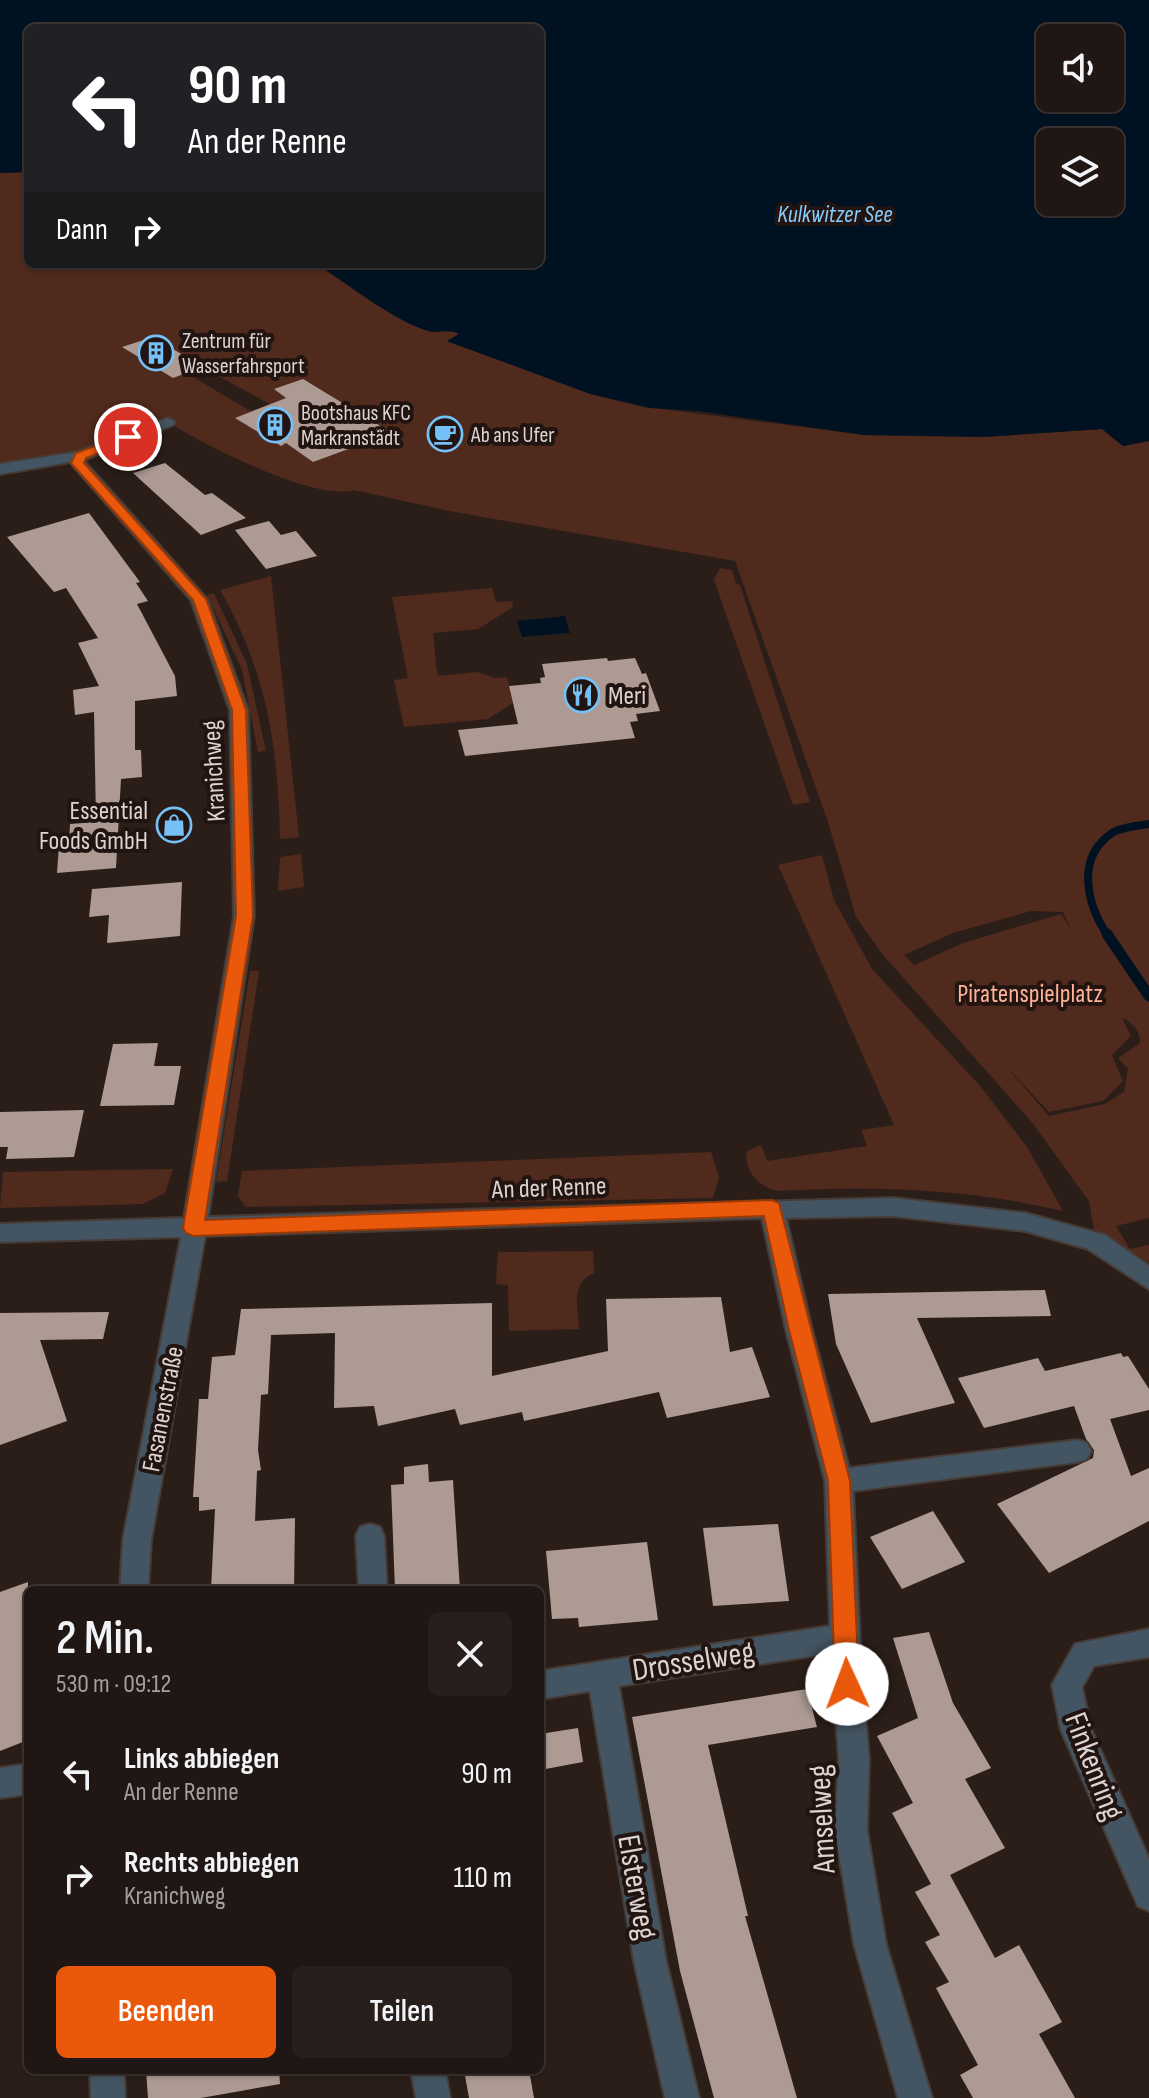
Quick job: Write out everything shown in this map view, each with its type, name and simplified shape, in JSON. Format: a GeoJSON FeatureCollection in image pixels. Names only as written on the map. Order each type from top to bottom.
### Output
{"type":"FeatureCollection","features":[{"type":"Feature","properties":{"kind":"street"},"geometry":{"type":"LineString","coordinates":[[0,469],[80,456],[168,422]]}},
{"type":"Feature","properties":{"kind":"street","name":"Kranichweg"},"geometry":{"type":"LineString","coordinates":[[80,456],[77,463],[199,599],[239,710],[244,916],[193,1228]]}},
{"type":"Feature","properties":{"kind":"street","name":"An der Renne"},"geometry":{"type":"LineString","coordinates":[[0,1233],[772,1208],[893,1207],[1025,1222],[1096,1242],[1149,1279]]}},
{"type":"Feature","properties":{"kind":"street","name":"Amselweg"},"geometry":{"type":"LineString","coordinates":[[772,1208],[799,1330],[839,1481],[854,1759],[851,1830],[870,1944],[915,2098]]}},
{"type":"Feature","properties":{"kind":"street","name":"Fasanenstraße"},"geometry":{"type":"LineString","coordinates":[[134,1586],[137,1540],[193,1228]]}},
{"type":"Feature","properties":{"kind":"street"},"geometry":{"type":"LineString","coordinates":[[839,1481],[1078,1451]]}},
{"type":"Feature","properties":{"kind":"street"},"geometry":{"type":"LineString","coordinates":[[370,1536],[373,1586]]}},
{"type":"Feature","properties":{"kind":"street","name":"Drosselweg"},"geometry":{"type":"LineString","coordinates":[[544,1684],[846,1637]]}},
{"type":"Feature","properties":{"kind":"street","name":"Finkenring"},"geometry":{"type":"LineString","coordinates":[[1149,1643],[1085,1654],[1067,1685],[1076,1730],[1149,1894]]}},
{"type":"Feature","properties":{"kind":"street","name":"Elsterweg"},"geometry":{"type":"LineString","coordinates":[[602,1674],[650,1961],[682,2098]]}},
{"type":"Feature","properties":{"kind":"street"},"geometry":{"type":"LineString","coordinates":[[0,1783],[24,1780]]}},
{"type":"Feature","properties":{"kind":"street"},"geometry":{"type":"LineString","coordinates":[[107,2074],[108,2098]]}},
{"type":"Feature","properties":{"kind":"street"},"geometry":{"type":"LineString","coordinates":[[429,2074],[433,2098]]}},
{"type":"Feature","properties":{"kind":"green space","name":"Piratenspielplatz"},"geometry":{"type":"Polygon","coordinates":[[[24,172],[24,268],[322,268],[397,316],[431,332],[450,329],[460,334],[448,342],[558,381],[662,409],[864,435],[983,437],[1102,429],[1123,446],[1149,441],[1149,1218],[1116,1226],[1130,1249],[1149,1245],[1149,1263],[1096,1242],[1089,1201],[1031,1121],[883,955],[856,917],[828,822],[735,561],[449,511],[354,490],[313,488],[259,469],[168,422],[80,456],[0,469],[0,173],[24,172]],[[203,368],[188,374],[250,411],[270,404],[203,368]],[[1031,911],[953,933],[904,955],[914,965],[963,943],[1061,914],[1071,929],[1063,912],[1031,911]],[[1122,1018],[1131,1036],[1112,1055],[1123,1081],[1103,1101],[1049,1112],[1004,1064],[1049,1116],[1105,1104],[1124,1092],[1128,1069],[1118,1058],[1140,1043],[1135,1028],[1122,1018]]]}},
{"type":"Feature","properties":{"kind":"green space"},"geometry":{"type":"Polygon","coordinates":[[[720,568],[732,570],[736,584],[740,585],[810,802],[793,805],[714,580],[720,568]]]}},
{"type":"Feature","properties":{"kind":"green space"},"geometry":{"type":"Polygon","coordinates":[[[271,576],[299,837],[280,839],[273,741],[267,710],[249,650],[220,590],[271,576]]]}},
{"type":"Feature","properties":{"kind":"green space"},"geometry":{"type":"Polygon","coordinates":[[[492,588],[496,602],[512,601],[513,607],[478,629],[433,633],[437,671],[438,676],[477,672],[495,678],[507,677],[513,703],[488,719],[404,727],[394,680],[408,678],[392,597],[492,588]]]}},
{"type":"Feature","properties":{"kind":"green space"},"geometry":{"type":"Polygon","coordinates":[[[214,593],[247,664],[266,751],[258,752],[242,670],[207,595],[214,593]]]}},
{"type":"Feature","properties":{"kind":"green space"},"geometry":{"type":"Polygon","coordinates":[[[301,854],[304,887],[278,891],[280,857],[301,854]]]}},
{"type":"Feature","properties":{"kind":"green space"},"geometry":{"type":"Polygon","coordinates":[[[822,855],[834,900],[872,969],[981,1087],[1027,1147],[1063,1211],[992,1198],[921,1190],[850,1188],[777,1191],[764,1186],[754,1177],[747,1165],[747,1151],[761,1145],[767,1161],[867,1146],[861,1130],[894,1125],[778,865],[822,855]]]}},
{"type":"Feature","properties":{"kind":"green space"},"geometry":{"type":"Polygon","coordinates":[[[250,971],[259,971],[227,1181],[216,1182],[250,971]]]}},
{"type":"Feature","properties":{"kind":"green space"},"geometry":{"type":"Polygon","coordinates":[[[711,1152],[719,1177],[713,1198],[246,1207],[238,1196],[242,1171],[711,1152]]]}},
{"type":"Feature","properties":{"kind":"green space"},"geometry":{"type":"Polygon","coordinates":[[[173,1169],[165,1193],[143,1204],[0,1208],[3,1172],[173,1169]]]}},
{"type":"Feature","properties":{"kind":"green space"},"geometry":{"type":"Polygon","coordinates":[[[593,1251],[594,1273],[586,1277],[578,1289],[579,1329],[509,1331],[508,1285],[496,1284],[498,1252],[593,1251]]]}},
{"type":"Feature","properties":{"kind":"water","name":"Kulkwitzer See"},"geometry":{"type":"Polygon","coordinates":[[[0,0],[1149,0],[1149,441],[1123,446],[1102,429],[983,437],[864,435],[698,411],[649,408],[590,394],[447,341],[459,334],[416,327],[322,268],[544,268],[544,24],[24,24],[24,172],[0,173],[0,0]]]}},
{"type":"Feature","properties":{"kind":"water"},"geometry":{"type":"Polygon","coordinates":[[[565,616],[570,633],[522,637],[517,621],[565,616]]]}},
{"type":"Feature","properties":{"kind":"building","name":"Zentrum für Wasserfahrsport"},"geometry":{"type":"Polygon","coordinates":[[[153,337],[203,367],[173,378],[122,347],[153,337]]]}},
{"type":"Feature","properties":{"kind":"building"},"geometry":{"type":"Polygon","coordinates":[[[303,379],[392,433],[313,462],[286,443],[281,446],[235,418],[286,398],[274,389],[303,379]]]}},
{"type":"Feature","properties":{"kind":"building"},"geometry":{"type":"Polygon","coordinates":[[[165,463],[205,495],[212,493],[246,518],[201,535],[133,473],[165,463]]]}},
{"type":"Feature","properties":{"kind":"building"},"geometry":{"type":"Polygon","coordinates":[[[89,513],[140,582],[136,583],[148,601],[137,604],[175,676],[177,696],[135,701],[135,750],[141,750],[142,777],[121,779],[116,868],[57,873],[59,845],[69,842],[70,824],[96,822],[94,712],[75,715],[73,690],[99,686],[78,643],[98,638],[66,588],[54,592],[7,537],[89,513]]]}},
{"type":"Feature","properties":{"kind":"building"},"geometry":{"type":"Polygon","coordinates":[[[269,521],[281,535],[296,531],[317,556],[266,569],[235,530],[269,521]]]}},
{"type":"Feature","properties":{"kind":"building","name":"Meri"},"geometry":{"type":"Polygon","coordinates":[[[607,658],[608,661],[635,658],[642,674],[646,673],[660,711],[636,714],[638,721],[630,722],[635,738],[465,756],[458,730],[518,724],[509,686],[541,683],[540,678],[545,677],[542,664],[607,658]]]}},
{"type":"Feature","properties":{"kind":"building"},"geometry":{"type":"Polygon","coordinates":[[[182,882],[180,936],[107,943],[109,915],[89,917],[92,889],[182,882]]]}},
{"type":"Feature","properties":{"kind":"building"},"geometry":{"type":"Polygon","coordinates":[[[158,1043],[154,1066],[181,1066],[174,1105],[100,1106],[113,1044],[158,1043]]]}},
{"type":"Feature","properties":{"kind":"building"},"geometry":{"type":"Polygon","coordinates":[[[84,1110],[74,1157],[6,1159],[8,1147],[0,1147],[0,1112],[84,1110]]]}},
{"type":"Feature","properties":{"kind":"building"},"geometry":{"type":"Polygon","coordinates":[[[1045,1290],[1051,1316],[917,1318],[955,1403],[871,1423],[836,1344],[828,1294],[1045,1290]]]}},
{"type":"Feature","properties":{"kind":"building"},"geometry":{"type":"Polygon","coordinates":[[[721,1297],[730,1352],[752,1347],[770,1397],[667,1418],[659,1392],[524,1421],[522,1412],[460,1425],[455,1409],[378,1426],[374,1406],[334,1408],[335,1333],[271,1335],[268,1394],[261,1395],[258,1450],[261,1470],[257,1471],[255,1521],[295,1518],[294,1586],[211,1586],[215,1509],[199,1511],[199,1497],[193,1497],[199,1399],[208,1399],[212,1357],[235,1355],[241,1309],[492,1303],[492,1376],[608,1351],[606,1299],[721,1297]]]}},
{"type":"Feature","properties":{"kind":"building"},"geometry":{"type":"Polygon","coordinates":[[[109,1312],[103,1339],[40,1340],[67,1421],[0,1445],[0,1313],[109,1312]]]}},
{"type":"Feature","properties":{"kind":"building"},"geometry":{"type":"Polygon","coordinates":[[[1121,1353],[1123,1357],[1128,1356],[1149,1389],[1149,1410],[1110,1419],[1131,1476],[1149,1468],[1149,1521],[1049,1573],[997,1504],[1093,1458],[1094,1450],[1086,1439],[1074,1406],[984,1428],[958,1378],[1038,1358],[1045,1371],[1121,1353]]]}},
{"type":"Feature","properties":{"kind":"building"},"geometry":{"type":"Polygon","coordinates":[[[428,1464],[429,1482],[453,1480],[460,1586],[395,1586],[391,1485],[404,1484],[404,1467],[428,1464]]]}},
{"type":"Feature","properties":{"kind":"building"},"geometry":{"type":"Polygon","coordinates":[[[933,1511],[965,1562],[902,1589],[870,1537],[933,1511]]]}},
{"type":"Feature","properties":{"kind":"building"},"geometry":{"type":"Polygon","coordinates":[[[778,1524],[789,1601],[713,1606],[703,1528],[778,1524]]]}},
{"type":"Feature","properties":{"kind":"building"},"geometry":{"type":"Polygon","coordinates":[[[647,1542],[658,1620],[579,1627],[578,1618],[552,1619],[546,1551],[647,1542]]]}},
{"type":"Feature","properties":{"kind":"building"},"geometry":{"type":"Polygon","coordinates":[[[28,1582],[28,1586],[24,1586],[24,1742],[0,1751],[0,1592],[28,1582]]]}},
{"type":"Feature","properties":{"kind":"building"},"geometry":{"type":"Polygon","coordinates":[[[929,1632],[953,1703],[991,1768],[965,1779],[1005,1848],[950,1875],[995,1958],[1019,1945],[1062,2022],[1039,2034],[1075,2098],[973,2098],[960,2075],[978,2065],[936,1988],[949,1982],[925,1942],[940,1935],[915,1892],[931,1884],[892,1813],[913,1803],[877,1736],[918,1718],[893,1638],[929,1632]]]}},
{"type":"Feature","properties":{"kind":"building"},"geometry":{"type":"Polygon","coordinates":[[[807,1689],[817,1727],[708,1745],[748,1916],[745,1916],[797,2098],[714,2098],[680,1971],[632,1717],[807,1689]]]}},
{"type":"Feature","properties":{"kind":"building"},"geometry":{"type":"Polygon","coordinates":[[[578,1728],[583,1762],[544,1769],[544,1733],[578,1728]]]}},
{"type":"Feature","properties":{"kind":"building"},"geometry":{"type":"Polygon","coordinates":[[[146,2074],[279,2074],[280,2084],[201,2098],[148,2098],[146,2074]]]}},
{"type":"Feature","properties":{"kind":"building"},"geometry":{"type":"Polygon","coordinates":[[[465,2074],[530,2074],[534,2098],[469,2098],[465,2074]]]}},
{"type":"Feature","properties":{"kind":"waterway"},"geometry":{"type":"LineString","coordinates":[[1108,936],[1090,896],[1089,868],[1093,855],[1100,843],[1112,833],[1149,824]]}},
{"type":"Feature","properties":{"kind":"waterway"},"geometry":{"type":"LineString","coordinates":[[1107,934],[1149,996]]}},
{"type":"Feature","properties":{"kind":"place","name":"Zentrum für Wasserfahrsport"},"geometry":{"type":"Point","coordinates":[156,353]}},
{"type":"Feature","properties":{"kind":"place","name":"Bootshaus KFC Markranstädt"},"geometry":{"type":"Point","coordinates":[275,425]}},
{"type":"Feature","properties":{"kind":"place","name":"Ab ans Ufer"},"geometry":{"type":"Point","coordinates":[445,434]}},
{"type":"Feature","properties":{"kind":"place","name":"Meri"},"geometry":{"type":"Point","coordinates":[582,695]}},
{"type":"Feature","properties":{"kind":"place","name":"Essential Foods GmbH"},"geometry":{"type":"Point","coordinates":[174,825]}},
{"type":"Feature","properties":{"kind":"route"},"geometry":{"type":"LineString","coordinates":[[128,437],[80,456],[77,463],[199,599],[239,710],[244,916],[193,1228],[772,1208],[799,1330],[839,1481],[847,1684]]}}]}
